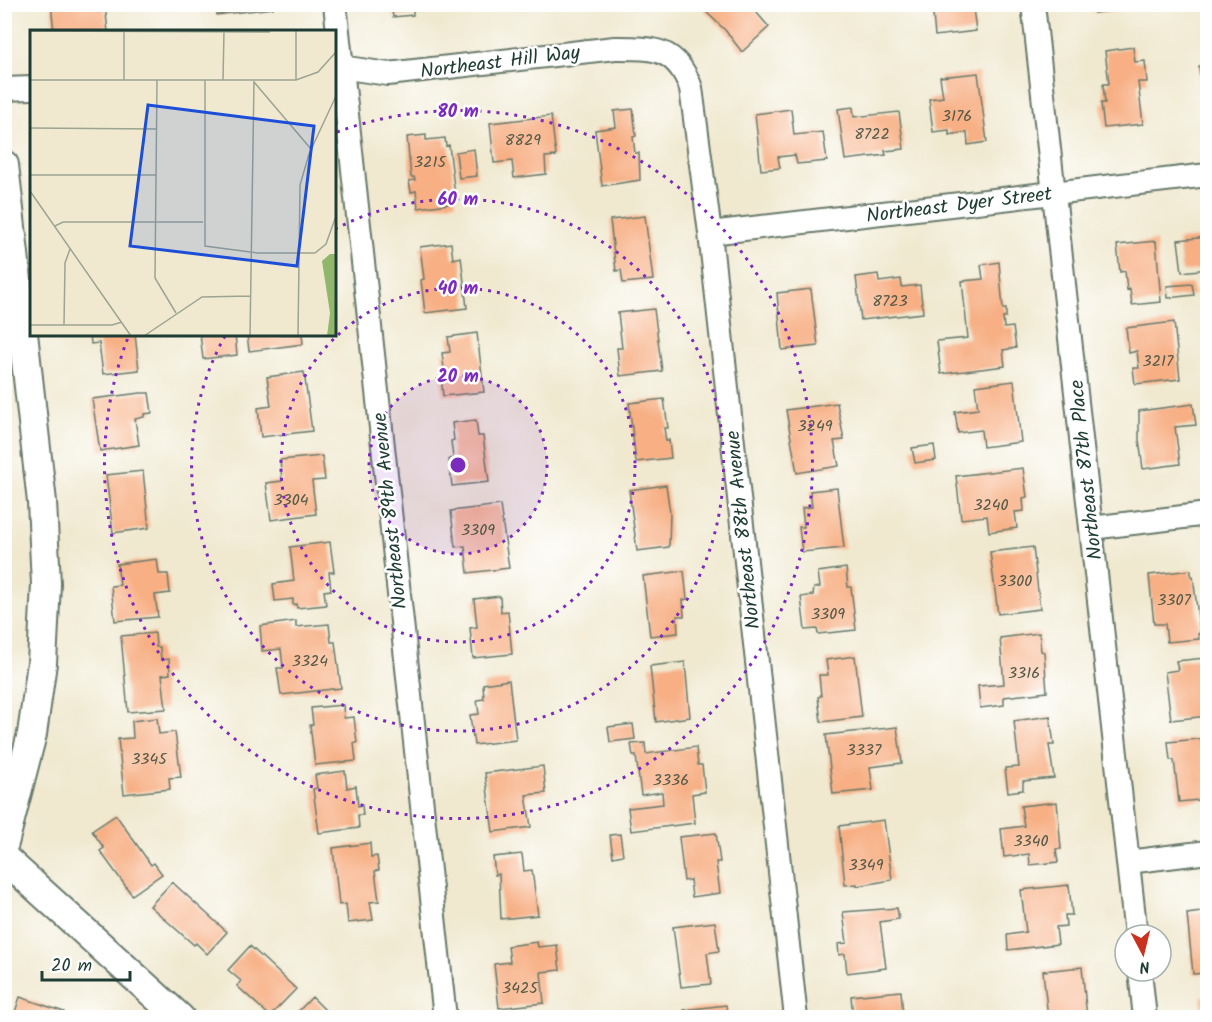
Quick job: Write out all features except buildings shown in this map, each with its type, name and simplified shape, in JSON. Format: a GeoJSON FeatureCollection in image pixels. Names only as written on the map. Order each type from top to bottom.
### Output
{"type":"FeatureCollection","features":[{"type":"Feature","properties":{"kind":"street","name":"Northeast 89th Avenue"},"geometry":{"type":"LineString","coordinates":[[334,4],[336,30]]}},
{"type":"Feature","properties":{"kind":"street","name":"Northeast 87th Place"},"geometry":{"type":"LineString","coordinates":[[1033,4],[1135,923]]}},
{"type":"Feature","properties":{"kind":"street","name":"Northeast 89th Avenue"},"geometry":{"type":"LineString","coordinates":[[336,35],[445,1017]]}},
{"type":"Feature","properties":{"kind":"street","name":"Northeast Hill Way"},"geometry":{"type":"LineString","coordinates":[[338,66],[388,74],[615,48],[644,48],[665,54]]}},
{"type":"Feature","properties":{"kind":"street","name":"Northeast 88th Avenue"},"geometry":{"type":"LineString","coordinates":[[665,54],[675,60],[686,73],[692,88],[796,1017]]}},
{"type":"Feature","properties":{"kind":"street"},"geometry":{"type":"LineString","coordinates":[[4,89],[30,88]]}},
{"type":"Feature","properties":{"kind":"street"},"geometry":{"type":"LineString","coordinates":[[4,165],[42,502],[46,584],[42,663],[32,734],[4,843]]}},
{"type":"Feature","properties":{"kind":"street","name":"Northeast Dyer Street"},"geometry":{"type":"LineString","coordinates":[[710,233],[1208,175]]}},
{"type":"Feature","properties":{"kind":"street"},"geometry":{"type":"LineString","coordinates":[[1091,528],[1208,514]]}},
{"type":"Feature","properties":{"kind":"street"},"geometry":{"type":"LineString","coordinates":[[1128,862],[1208,852]]}},
{"type":"Feature","properties":{"kind":"street"},"geometry":{"type":"LineString","coordinates":[[4,858],[180,1017]]}},
{"type":"Feature","properties":{"kind":"street"},"geometry":{"type":"LineString","coordinates":[[1141,983],[1145,1017]]}}]}
